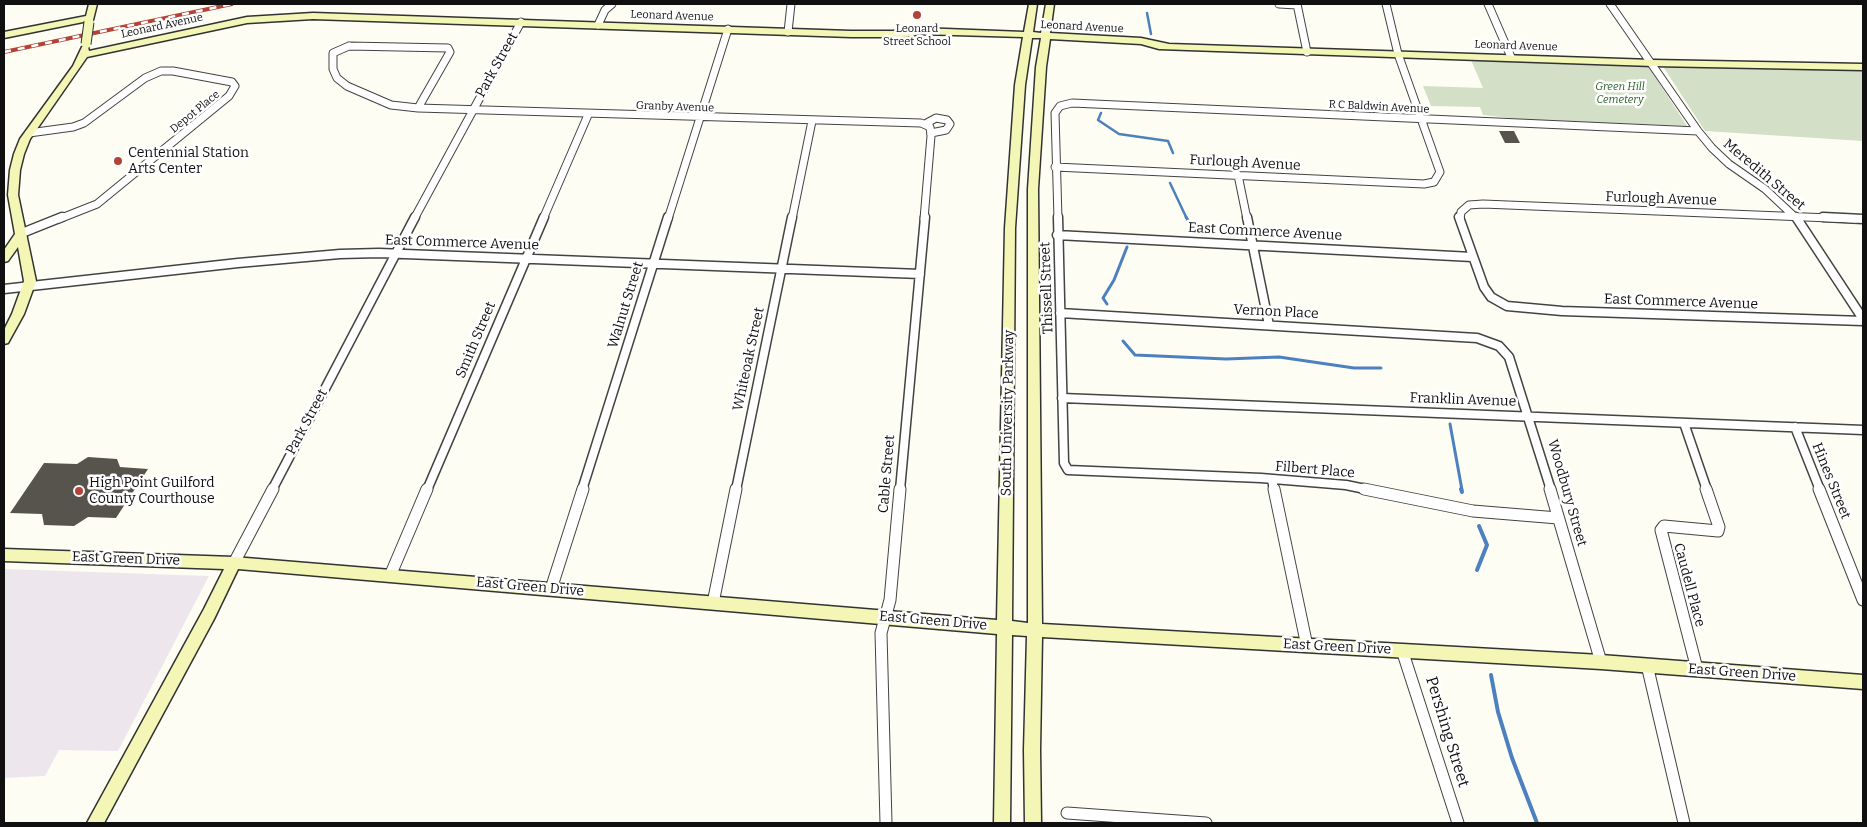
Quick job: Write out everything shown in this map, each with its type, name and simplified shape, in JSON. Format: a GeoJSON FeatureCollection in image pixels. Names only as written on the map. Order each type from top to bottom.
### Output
{"type":"FeatureCollection","features":[{"type":"Feature","properties":{"kind":"main road"},"geometry":{"type":"LineString","coordinates":[[4,340],[18,314],[30,281],[13,195],[13,181],[19,154],[29,133],[77,67],[83,55],[93,4]]}},
{"type":"Feature","properties":{"kind":"main road","name":"South University Parkway"},"geometry":{"type":"LineString","coordinates":[[1002,823],[1003,628],[1007,508],[1010,228],[1017,113],[1034,4]]}},
{"type":"Feature","properties":{"kind":"main road","name":"South University Parkway"},"geometry":{"type":"LineString","coordinates":[[1033,823],[1035,422],[1033,189],[1044,40],[1050,4]]}},
{"type":"Feature","properties":{"kind":"main road","name":"Leonard Avenue"},"geometry":{"type":"LineString","coordinates":[[83,55],[247,20],[313,16],[788,32],[905,34],[912,37],[1028,38],[1307,52],[1653,63],[1863,67]]}},
{"type":"Feature","properties":{"kind":"main road"},"geometry":{"type":"LineString","coordinates":[[4,34],[90,20]]}},
{"type":"Feature","properties":{"kind":"main road"},"geometry":{"type":"LineString","coordinates":[[4,258],[22,233]]}},
{"type":"Feature","properties":{"kind":"main road","name":"East Green Drive"},"geometry":{"type":"LineString","coordinates":[[4,555],[234,563],[1003,628],[1601,662],[1863,682]]}},
{"type":"Feature","properties":{"kind":"main road","name":"Park Street"},"geometry":{"type":"LineString","coordinates":[[95,823],[209,614],[234,563]]}},
{"type":"Feature","properties":{"kind":"street"},"geometry":{"type":"LineString","coordinates":[[598,25],[605,10],[612,4]]}},
{"type":"Feature","properties":{"kind":"street"},"geometry":{"type":"LineString","coordinates":[[788,32],[791,4]]}},
{"type":"Feature","properties":{"kind":"street"},"geometry":{"type":"LineString","coordinates":[[1279,4],[1297,4],[1307,52]]}},
{"type":"Feature","properties":{"kind":"street"},"geometry":{"type":"LineString","coordinates":[[1386,4],[1398,54],[1421,119]]}},
{"type":"Feature","properties":{"kind":"street"},"geometry":{"type":"LineString","coordinates":[[1488,4],[1511,57]]}},
{"type":"Feature","properties":{"kind":"street","name":"Meredith Street"},"geometry":{"type":"LineString","coordinates":[[1610,4],[1653,63],[1698,131],[1729,164],[1765,189],[1796,217],[1863,320]]}},
{"type":"Feature","properties":{"kind":"street","name":"Park Street"},"geometry":{"type":"LineString","coordinates":[[234,563],[395,254],[521,22]]}},
{"type":"Feature","properties":{"kind":"street","name":"Walnut Street"},"geometry":{"type":"LineString","coordinates":[[551,589],[728,29]]}},
{"type":"Feature","properties":{"kind":"street","name":"Granby Avenue"},"geometry":{"type":"LineString","coordinates":[[418,108],[450,52],[448,48],[349,46],[333,52],[333,69],[336,78],[367,96],[391,105],[418,108],[588,115],[812,121],[929,128]]}},
{"type":"Feature","properties":{"kind":"street","name":"Depot Place"},"geometry":{"type":"LineString","coordinates":[[22,233],[97,204],[229,96],[235,86],[232,82],[173,71],[161,71],[145,78],[84,123],[29,133]]}},
{"type":"Feature","properties":{"kind":"street","name":"R C Baldwin Avenue"},"geometry":{"type":"LineString","coordinates":[[1060,106],[1072,103],[1698,131]]}},
{"type":"Feature","properties":{"kind":"street","name":"Thissell Street"},"geometry":{"type":"LineString","coordinates":[[1060,106],[1055,113],[1055,167],[1064,462],[1068,470]]}},
{"type":"Feature","properties":{"kind":"street","name":"Smith Street"},"geometry":{"type":"LineString","coordinates":[[390,576],[588,115]]}},
{"type":"Feature","properties":{"kind":"street","name":"Furlough Avenue"},"geometry":{"type":"LineString","coordinates":[[1055,167],[1424,184],[1434,182],[1440,172],[1421,119]]}},
{"type":"Feature","properties":{"kind":"street","name":"Whiteoak Street"},"geometry":{"type":"LineString","coordinates":[[713,602],[812,121]]}},
{"type":"Feature","properties":{"kind":"street","name":"Cable Street"},"geometry":{"type":"LineString","coordinates":[[886,823],[881,633],[890,600],[920,274],[929,128]]}},
{"type":"Feature","properties":{"kind":"street"},"geometry":{"type":"LineString","coordinates":[[1238,176],[1269,325]]}},
{"type":"Feature","properties":{"kind":"street","name":"Furlough Avenue"},"geometry":{"type":"LineString","coordinates":[[1472,258],[1460,220],[1461,212],[1469,205],[1863,219]]}},
{"type":"Feature","properties":{"kind":"street","name":"East Commerce Avenue"},"geometry":{"type":"LineString","coordinates":[[1057,235],[1472,258],[1488,293],[1498,302],[1514,307],[1562,311],[1863,320]]}},
{"type":"Feature","properties":{"kind":"street","name":"East Commerce Avenue"},"geometry":{"type":"LineString","coordinates":[[4,289],[340,254],[395,254],[920,274]]}},
{"type":"Feature","properties":{"kind":"street","name":"Vernon Place"},"geometry":{"type":"LineString","coordinates":[[1060,314],[1477,338],[1490,342]]}},
{"type":"Feature","properties":{"kind":"street","name":"Woodbury Street"},"geometry":{"type":"LineString","coordinates":[[1490,342],[1499,346],[1509,357],[1529,416],[1601,662]]}},
{"type":"Feature","properties":{"kind":"street","name":"Franklin Avenue"},"geometry":{"type":"LineString","coordinates":[[1062,398],[1863,430]]}},
{"type":"Feature","properties":{"kind":"street","name":"Caudell Place"},"geometry":{"type":"LineString","coordinates":[[1684,423],[1719,527],[1718,531],[1664,526],[1661,530],[1697,669]]}},
{"type":"Feature","properties":{"kind":"street","name":"Hines Street"},"geometry":{"type":"LineString","coordinates":[[1795,427],[1863,600]]}},
{"type":"Feature","properties":{"kind":"street","name":"Filbert Place"},"geometry":{"type":"LineString","coordinates":[[1068,470],[1346,485],[1473,511],[1558,518]]}},
{"type":"Feature","properties":{"kind":"street"},"geometry":{"type":"LineString","coordinates":[[1272,480],[1307,646]]}},
{"type":"Feature","properties":{"kind":"street","name":"Pershing Street"},"geometry":{"type":"LineString","coordinates":[[1402,650],[1458,823]]}},
{"type":"Feature","properties":{"kind":"street"},"geometry":{"type":"LineString","coordinates":[[1646,665],[1684,823]]}},
{"type":"Feature","properties":{"kind":"street"},"geometry":{"type":"LineString","coordinates":[[1067,813],[1206,823]]}},
{"type":"Feature","properties":{"kind":"shaded area"},"geometry":{"type":"Polygon","coordinates":[[[4,569],[209,576],[118,751],[59,750],[45,776],[4,778],[4,569]]]}},
{"type":"Feature","properties":{"kind":"green space","name":"Green Hill Cemetery"},"geometry":{"type":"Polygon","coordinates":[[[1471,60],[1648,66],[1687,126],[1519,119],[1483,115],[1480,107],[1431,106],[1423,86],[1483,88],[1471,60]]]}},
{"type":"Feature","properties":{"kind":"green space","name":"Green Hill Cemetery"},"geometry":{"type":"Polygon","coordinates":[[[1666,66],[1863,71],[1863,141],[1705,131],[1664,68],[1666,66]]]}},
{"type":"Feature","properties":{"kind":"building"},"geometry":{"type":"Polygon","coordinates":[[[1499,131],[1514,131],[1520,143],[1505,143],[1499,131]]]}},
{"type":"Feature","properties":{"kind":"building","name":"High Point Guilford County Courthouse"},"geometry":{"type":"Polygon","coordinates":[[[88,457],[117,459],[120,467],[148,469],[116,518],[88,517],[74,526],[44,525],[42,514],[10,513],[44,463],[77,464],[88,457]]]}},
{"type":"Feature","properties":{"kind":"waterway"},"geometry":{"type":"LineString","coordinates":[[1147,13],[1151,34]]}},
{"type":"Feature","properties":{"kind":"waterway"},"geometry":{"type":"LineString","coordinates":[[1101,113],[1098,120],[1119,134],[1168,141],[1173,153]]}},
{"type":"Feature","properties":{"kind":"waterway"},"geometry":{"type":"LineString","coordinates":[[1170,183],[1186,217]]}},
{"type":"Feature","properties":{"kind":"waterway"},"geometry":{"type":"LineString","coordinates":[[1107,304],[1103,298],[1114,280],[1127,247]]}},
{"type":"Feature","properties":{"kind":"waterway"},"geometry":{"type":"LineString","coordinates":[[1123,341],[1135,355],[1226,359],[1279,357],[1354,368],[1381,368]]}},
{"type":"Feature","properties":{"kind":"waterway"},"geometry":{"type":"LineString","coordinates":[[1450,424],[1462,490]]}},
{"type":"Feature","properties":{"kind":"waterway"},"geometry":{"type":"LineString","coordinates":[[1477,570],[1487,545],[1479,526]]}},
{"type":"Feature","properties":{"kind":"waterway"},"geometry":{"type":"LineString","coordinates":[[1491,675],[1498,712],[1512,758],[1537,823]]}},
{"type":"Feature","properties":{"kind":"railway"},"geometry":{"type":"LineString","coordinates":[[4,52],[232,4]]}},
{"type":"Feature","properties":{"kind":"place","name":"Leonard Street School"},"geometry":{"type":"Point","coordinates":[917,15]}},
{"type":"Feature","properties":{"kind":"place","name":"Centennial Station Arts Center"},"geometry":{"type":"Point","coordinates":[118,161]}},
{"type":"Feature","properties":{"kind":"place","name":"High Point Guilford County Courthouse"},"geometry":{"type":"Point","coordinates":[79,491]}}]}
